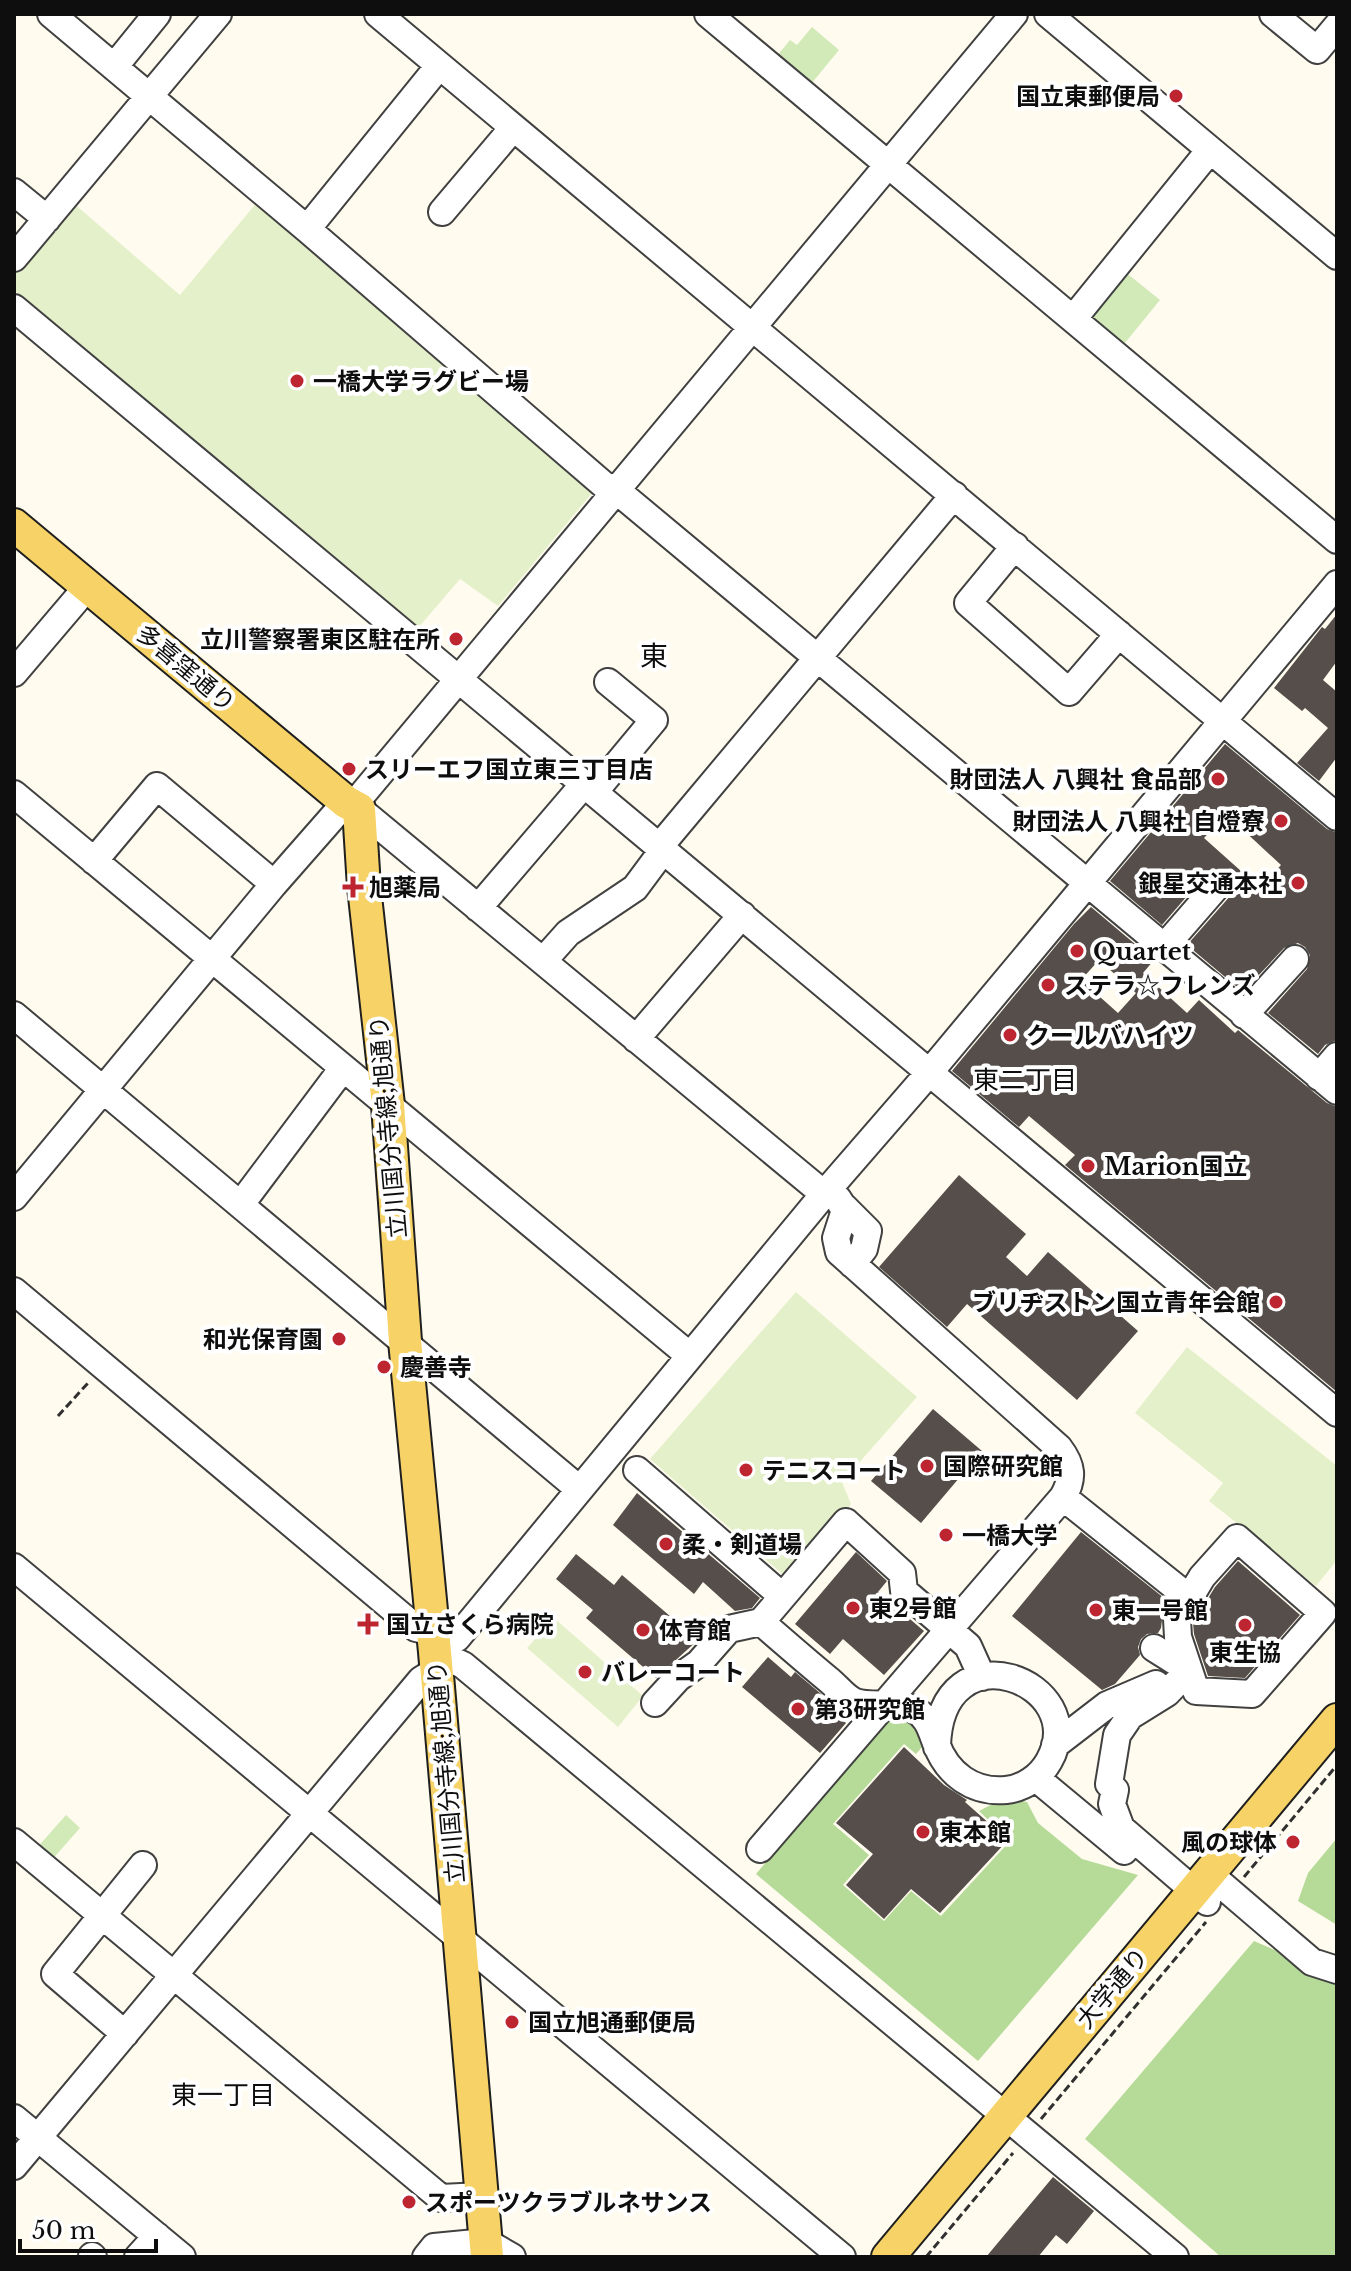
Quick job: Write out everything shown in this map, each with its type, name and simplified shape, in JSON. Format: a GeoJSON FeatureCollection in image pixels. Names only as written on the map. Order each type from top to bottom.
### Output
{"type":"FeatureCollection","features":[{"type":"Feature","properties":{"kind":"main road","name":"多喜窪通り"},"geometry":{"type":"LineString","coordinates":[[14,525],[352,806]]}},
{"type":"Feature","properties":{"kind":"main road","name":"立川国分寺線;旭通り"},"geometry":{"type":"LineString","coordinates":[[352,806],[388,1105],[405,1341],[461,1938],[481,2196],[495,2252]]}},
{"type":"Feature","properties":{"kind":"main road","name":"大学通り"},"geometry":{"type":"LineString","coordinates":[[913,2257],[1212,1889],[1337,1720]]}},
{"type":"Feature","properties":{"kind":"main road","name":"大学通り"},"geometry":{"type":"LineString","coordinates":[[1212,1889],[1337,1748]]}},
{"type":"Feature","properties":{"kind":"main road","name":"大学通り"},"geometry":{"type":"LineString","coordinates":[[888,2257],[1019,2129]]}},
{"type":"Feature","properties":{"kind":"street"},"geometry":{"type":"LineString","coordinates":[[52,14],[604,485],[616,490],[1328,1084],[1337,1056]]}},
{"type":"Feature","properties":{"kind":"street"},"geometry":{"type":"LineString","coordinates":[[114,67],[157,14]]}},
{"type":"Feature","properties":{"kind":"street"},"geometry":{"type":"LineString","coordinates":[[14,258],[218,14]]}},
{"type":"Feature","properties":{"kind":"street"},"geometry":{"type":"LineString","coordinates":[[378,14],[1222,721],[1335,811]]}},
{"type":"Feature","properties":{"kind":"street"},"geometry":{"type":"LineString","coordinates":[[708,14],[1337,540]]}},
{"type":"Feature","properties":{"kind":"street"},"geometry":{"type":"LineString","coordinates":[[14,1197],[274,884],[352,806],[1014,14]]}},
{"type":"Feature","properties":{"kind":"street"},"geometry":{"type":"LineString","coordinates":[[1048,14],[1337,256]]}},
{"type":"Feature","properties":{"kind":"street"},"geometry":{"type":"LineString","coordinates":[[1273,14],[1317,50],[1337,26]]}},
{"type":"Feature","properties":{"kind":"street"},"geometry":{"type":"LineString","coordinates":[[307,229],[439,66]]}},
{"type":"Feature","properties":{"kind":"street"},"geometry":{"type":"LineString","coordinates":[[442,212],[513,128]]}},
{"type":"Feature","properties":{"kind":"street"},"geometry":{"type":"LineString","coordinates":[[1073,319],[1210,150]]}},
{"type":"Feature","properties":{"kind":"street"},"geometry":{"type":"LineString","coordinates":[[14,192],[47,219]]}},
{"type":"Feature","properties":{"kind":"street"},"geometry":{"type":"LineString","coordinates":[[14,308],[1337,1413]]}},
{"type":"Feature","properties":{"kind":"street"},"geometry":{"type":"LineString","coordinates":[[543,961],[568,933],[635,888],[662,848],[816,658],[954,495]]}},
{"type":"Feature","properties":{"kind":"street"},"geometry":{"type":"LineString","coordinates":[[1015,546],[968,603],[1069,692],[1119,634]]}},
{"type":"Feature","properties":{"kind":"street"},"geometry":{"type":"LineString","coordinates":[[14,2166],[421,1680],[435,1651],[457,1638],[690,1356],[835,1200],[929,1073],[1337,584]]}},
{"type":"Feature","properties":{"kind":"street"},"geometry":{"type":"LineString","coordinates":[[15,668],[88,586]]}},
{"type":"Feature","properties":{"kind":"street"},"geometry":{"type":"LineString","coordinates":[[478,908],[654,720],[608,682]]}},
{"type":"Feature","properties":{"kind":"street"},"geometry":{"type":"LineString","coordinates":[[94,861],[157,786],[274,884]]}},
{"type":"Feature","properties":{"kind":"street"},"geometry":{"type":"LineString","coordinates":[[14,794],[690,1356]]}},
{"type":"Feature","properties":{"kind":"street"},"geometry":{"type":"LineString","coordinates":[[352,806],[835,1200],[845,1215],[837,1229],[839,1252],[1059,1448],[1069,1463],[1070,1485],[1063,1497],[961,1630],[888,1703],[760,1849]]}},
{"type":"Feature","properties":{"kind":"street"},"geometry":{"type":"LineString","coordinates":[[1165,946],[1218,885]]}},
{"type":"Feature","properties":{"kind":"street"},"geometry":{"type":"LineString","coordinates":[[636,1039],[742,915]]}},
{"type":"Feature","properties":{"kind":"street"},"geometry":{"type":"LineString","coordinates":[[1244,1015],[1295,959]]}},
{"type":"Feature","properties":{"kind":"street"},"geometry":{"type":"LineString","coordinates":[[14,1015],[579,1489]]}},
{"type":"Feature","properties":{"kind":"street"},"geometry":{"type":"LineString","coordinates":[[241,1204],[343,1068]]}},
{"type":"Feature","properties":{"kind":"street"},"geometry":{"type":"LineString","coordinates":[[14,1291],[416,1628],[435,1651],[463,1665],[1175,2257]]}},
{"type":"Feature","properties":{"kind":"street"},"geometry":{"type":"LineString","coordinates":[[637,1470],[782,1596]]}},
{"type":"Feature","properties":{"kind":"street"},"geometry":{"type":"LineString","coordinates":[[1063,1497],[1188,1597]]}},
{"type":"Feature","properties":{"kind":"street"},"geometry":{"type":"LineString","coordinates":[[655,1703],[678,1678],[699,1663],[729,1629],[761,1622],[846,1522],[902,1573],[904,1591],[961,1630],[982,1677]]}},
{"type":"Feature","properties":{"kind":"street"},"geometry":{"type":"LineString","coordinates":[[1237,1538],[1323,1613],[1252,1694],[1196,1691],[1189,1670],[1178,1637],[1177,1619],[1188,1597],[1237,1538]]}},
{"type":"Feature","properties":{"kind":"street"},"geometry":{"type":"LineString","coordinates":[[14,1567],[842,2257]]}},
{"type":"Feature","properties":{"kind":"street"},"geometry":{"type":"LineString","coordinates":[[761,1622],[855,1702],[888,1703],[914,1709],[929,1722],[937,1747],[951,1770],[976,1787],[993,1791],[1019,1788],[1036,1778],[1049,1761],[1056,1730],[1051,1711],[1037,1692],[1018,1679],[982,1677],[961,1687],[946,1705],[940,1718],[937,1747]]}},
{"type":"Feature","properties":{"kind":"street"},"geometry":{"type":"LineString","coordinates":[[1154,1648],[1189,1670]]}},
{"type":"Feature","properties":{"kind":"street"},"geometry":{"type":"LineString","coordinates":[[1055,1745],[1107,1705],[1189,1670]]}},
{"type":"Feature","properties":{"kind":"street"},"geometry":{"type":"LineString","coordinates":[[1189,1670],[1167,1693],[1130,1716],[1117,1735],[1109,1784],[1115,1790],[1112,1804],[1121,1828],[1312,1962],[1337,1970]]}},
{"type":"Feature","properties":{"kind":"street"},"geometry":{"type":"LineString","coordinates":[[1036,1778],[1124,1851]]}},
{"type":"Feature","properties":{"kind":"street"},"geometry":{"type":"LineString","coordinates":[[14,1842],[441,2198],[481,2196]]}},
{"type":"Feature","properties":{"kind":"street"},"geometry":{"type":"LineString","coordinates":[[125,2034],[55,1974],[143,1865]]}},
{"type":"Feature","properties":{"kind":"street"},"geometry":{"type":"LineString","coordinates":[[14,2118],[182,2257]]}},
{"type":"Feature","properties":{"kind":"street"},"geometry":{"type":"LineString","coordinates":[[138,2257],[157,2236]]}},
{"type":"Feature","properties":{"kind":"street"},"geometry":{"type":"LineString","coordinates":[[426,2257],[434,2247],[495,2252]]}},
{"type":"Feature","properties":{"kind":"path"},"geometry":{"type":"LineString","coordinates":[[58,1416],[104,1365]]}},
{"type":"Feature","properties":{"kind":"path"},"geometry":{"type":"LineString","coordinates":[[926,2257],[1019,2129],[1212,1889],[1337,1765]]}},
{"type":"Feature","properties":{"kind":"green space"},"geometry":{"type":"Polygon","coordinates":[[[812,27],[839,50],[806,90],[772,62],[790,40],[797,45],[812,27]]]}},
{"type":"Feature","properties":{"kind":"green space","name":"一橋大学ラグビー場"},"geometry":{"type":"Polygon","coordinates":[[[259,200],[597,487],[498,606],[460,579],[419,627],[14,290],[14,271],[72,202],[180,295],[259,200]]]}},
{"type":"Feature","properties":{"kind":"green space"},"geometry":{"type":"Polygon","coordinates":[[[1124,271],[1160,300],[1120,349],[1084,318],[1124,271]]]}},
{"type":"Feature","properties":{"kind":"green space"},"geometry":{"type":"Polygon","coordinates":[[[796,1292],[917,1397],[842,1482],[851,1504],[787,1578],[650,1459],[796,1292]]]}},
{"type":"Feature","properties":{"kind":"green space"},"geometry":{"type":"Polygon","coordinates":[[[1187,1347],[1337,1466],[1337,1560],[1316,1586],[1209,1501],[1223,1483],[1135,1413],[1187,1347]]]}},
{"type":"Feature","properties":{"kind":"green space","name":"バレーコート"},"geometry":{"type":"Polygon","coordinates":[[[554,1618],[643,1696],[618,1727],[527,1648],[554,1618]]]}},
{"type":"Feature","properties":{"kind":"green space"},"geometry":{"type":"Polygon","coordinates":[[[892,1713],[912,1715],[923,1746],[916,1754],[904,1744],[833,1824],[869,1855],[843,1885],[884,1921],[911,1891],[941,1916],[1010,1841],[979,1811],[1006,1797],[1027,1802],[1038,1823],[1082,1859],[1138,1875],[978,2061],[756,1874],[892,1713]]]}},
{"type":"Feature","properties":{"kind":"green space"},"geometry":{"type":"Polygon","coordinates":[[[66,1815],[80,1828],[49,1863],[35,1850],[66,1815]]]}},
{"type":"Feature","properties":{"kind":"green space"},"geometry":{"type":"Polygon","coordinates":[[[1337,1838],[1337,1925],[1298,1901],[1308,1873],[1337,1838]]]}},
{"type":"Feature","properties":{"kind":"green space"},"geometry":{"type":"Polygon","coordinates":[[[1254,1941],[1337,1977],[1337,2257],[1221,2257],[1085,2139],[1254,1941]]]}},
{"type":"Feature","properties":{"kind":"building"},"geometry":{"type":"Polygon","coordinates":[[[1337,614],[1337,661],[1323,680],[1337,692],[1337,757],[1319,781],[1297,763],[1328,728],[1274,688],[1322,627],[1325,629],[1337,614]]]}},
{"type":"Feature","properties":{"kind":"building"},"geometry":{"type":"Polygon","coordinates":[[[1225,744],[1327,829],[1337,833],[1337,1040],[1325,1045],[1318,1054],[1268,1013],[1307,969],[1310,955],[1305,947],[1298,943],[1284,948],[1243,992],[1187,945],[1231,895],[1233,881],[1228,872],[1220,869],[1206,874],[1162,925],[1110,881],[1225,744]],[[1226,814],[1204,838],[1260,888],[1281,865],[1226,814]]]}},
{"type":"Feature","properties":{"kind":"building"},"geometry":{"type":"Polygon","coordinates":[[[1091,907],[1154,960],[1143,973],[1187,1013],[1199,1000],[1235,1033],[1238,1030],[1327,1103],[1337,1107],[1337,1392],[1065,1165],[1075,1155],[1029,1116],[1019,1127],[952,1071],[1091,907]],[[1099,960],[1081,980],[1118,1013],[1136,993],[1099,960]]]}},
{"type":"Feature","properties":{"kind":"building"},"geometry":{"type":"Polygon","coordinates":[[[959,1175],[1026,1234],[1006,1257],[1027,1276],[1048,1252],[1138,1331],[1077,1400],[967,1304],[947,1327],[879,1267],[959,1175]]]}},
{"type":"Feature","properties":{"kind":"building","name":"国際研究館"},"geometry":{"type":"Polygon","coordinates":[[[933,1409],[982,1451],[921,1523],[871,1481],[933,1409]]]}},
{"type":"Feature","properties":{"kind":"building","name":"柔・剣道場"},"geometry":{"type":"Polygon","coordinates":[[[637,1493],[760,1598],[752,1608],[735,1611],[703,1582],[694,1594],[613,1525],[637,1493]]]}},
{"type":"Feature","properties":{"kind":"building","name":"東一号館"},"geometry":{"type":"Polygon","coordinates":[[[1081,1532],[1169,1602],[1158,1633],[1147,1634],[1141,1639],[1138,1647],[1140,1655],[1115,1684],[1102,1690],[1012,1616],[1081,1532]]]}},
{"type":"Feature","properties":{"kind":"building","name":"東2号館"},"geometry":{"type":"Polygon","coordinates":[[[856,1552],[887,1581],[878,1592],[924,1631],[884,1675],[843,1639],[830,1654],[795,1624],[856,1552]]]}},
{"type":"Feature","properties":{"kind":"building","name":"体育館"},"geometry":{"type":"Polygon","coordinates":[[[576,1554],[614,1585],[622,1575],[698,1640],[656,1678],[586,1618],[593,1610],[556,1579],[576,1554]]]}},
{"type":"Feature","properties":{"kind":"building","name":"東生協"},"geometry":{"type":"Polygon","coordinates":[[[1238,1561],[1300,1615],[1245,1678],[1208,1676],[1193,1623],[1215,1587],[1238,1561]]]}},
{"type":"Feature","properties":{"kind":"building","name":"第3研究館"},"geometry":{"type":"Polygon","coordinates":[[[768,1657],[791,1677],[795,1672],[820,1693],[826,1699],[823,1703],[846,1723],[820,1753],[742,1687],[768,1657]]]}},
{"type":"Feature","properties":{"kind":"building","name":"東本館"},"geometry":{"type":"Polygon","coordinates":[[[904,1747],[944,1785],[967,1800],[965,1802],[1008,1840],[940,1913],[911,1889],[884,1919],[846,1885],[873,1854],[836,1823],[904,1747]]]}},
{"type":"Feature","properties":{"kind":"building"},"geometry":{"type":"Polygon","coordinates":[[[1053,2177],[1094,2211],[1067,2244],[1056,2235],[1038,2257],[986,2257],[1053,2177]]]}},
{"type":"Feature","properties":{"kind":"place","name":"国立東郵便局"},"geometry":{"type":"Point","coordinates":[1176,96]}},
{"type":"Feature","properties":{"kind":"place","name":"一橋大学ラグビー場"},"geometry":{"type":"Point","coordinates":[297,381]}},
{"type":"Feature","properties":{"kind":"place","name":"立川警察署東区駐在所"},"geometry":{"type":"Point","coordinates":[456,639]}},
{"type":"Feature","properties":{"kind":"place","name":"スリーエフ国立東三丁目店"},"geometry":{"type":"Point","coordinates":[349,769]}},
{"type":"Feature","properties":{"kind":"place","name":"財団法人 八興社 食品部"},"geometry":{"type":"Point","coordinates":[1218,779]}},
{"type":"Feature","properties":{"kind":"place","name":"財団法人 八興社 自燈寮"},"geometry":{"type":"Point","coordinates":[1281,821]}},
{"type":"Feature","properties":{"kind":"place","name":"銀星交通本社"},"geometry":{"type":"Point","coordinates":[1298,883]}},
{"type":"Feature","properties":{"kind":"place","name":"旭薬局"},"geometry":{"type":"Point","coordinates":[353,887]}},
{"type":"Feature","properties":{"kind":"place","name":"Quartet"},"geometry":{"type":"Point","coordinates":[1077,951]}},
{"type":"Feature","properties":{"kind":"place","name":"ステラ☆フレンズ"},"geometry":{"type":"Point","coordinates":[1048,985]}},
{"type":"Feature","properties":{"kind":"place","name":"クールバハイツ"},"geometry":{"type":"Point","coordinates":[1010,1035]}},
{"type":"Feature","properties":{"kind":"place","name":"Marion国立"},"geometry":{"type":"Point","coordinates":[1088,1166]}},
{"type":"Feature","properties":{"kind":"place","name":"ブリヂストン国立青年会館"},"geometry":{"type":"Point","coordinates":[1276,1302]}},
{"type":"Feature","properties":{"kind":"place","name":"和光保育園"},"geometry":{"type":"Point","coordinates":[339,1339]}},
{"type":"Feature","properties":{"kind":"place","name":"慶善寺"},"geometry":{"type":"Point","coordinates":[384,1367]}},
{"type":"Feature","properties":{"kind":"place","name":"国際研究館"},"geometry":{"type":"Point","coordinates":[927,1466]}},
{"type":"Feature","properties":{"kind":"place","name":"テニスコート"},"geometry":{"type":"Point","coordinates":[746,1470]}},
{"type":"Feature","properties":{"kind":"place","name":"一橋大学"},"geometry":{"type":"Point","coordinates":[946,1535]}},
{"type":"Feature","properties":{"kind":"place","name":"柔・剣道場"},"geometry":{"type":"Point","coordinates":[666,1544]}},
{"type":"Feature","properties":{"kind":"place","name":"東2号館"},"geometry":{"type":"Point","coordinates":[853,1608]}},
{"type":"Feature","properties":{"kind":"place","name":"東一号館"},"geometry":{"type":"Point","coordinates":[1096,1610]}},
{"type":"Feature","properties":{"kind":"place","name":"国立さくら病院"},"geometry":{"type":"Point","coordinates":[368,1624]}},
{"type":"Feature","properties":{"kind":"place","name":"東生協"},"geometry":{"type":"Point","coordinates":[1245,1625]}},
{"type":"Feature","properties":{"kind":"place","name":"体育館"},"geometry":{"type":"Point","coordinates":[643,1630]}},
{"type":"Feature","properties":{"kind":"place","name":"バレーコート"},"geometry":{"type":"Point","coordinates":[585,1672]}},
{"type":"Feature","properties":{"kind":"place","name":"第3研究館"},"geometry":{"type":"Point","coordinates":[798,1709]}},
{"type":"Feature","properties":{"kind":"place","name":"東本館"},"geometry":{"type":"Point","coordinates":[923,1832]}},
{"type":"Feature","properties":{"kind":"place","name":"風の球体"},"geometry":{"type":"Point","coordinates":[1293,1842]}},
{"type":"Feature","properties":{"kind":"place","name":"国立旭通郵便局"},"geometry":{"type":"Point","coordinates":[512,2022]}},
{"type":"Feature","properties":{"kind":"place","name":"スポーツクラブルネサンス"},"geometry":{"type":"Point","coordinates":[409,2202]}},
{"type":"Feature","properties":{"kind":"district","name":"東"},"geometry":{"type":"Point","coordinates":[654,656]}},
{"type":"Feature","properties":{"kind":"district","name":"東二丁目"},"geometry":{"type":"Point","coordinates":[1025,1080]}},
{"type":"Feature","properties":{"kind":"district","name":"東一丁目"},"geometry":{"type":"Point","coordinates":[223,2095]}}]}
